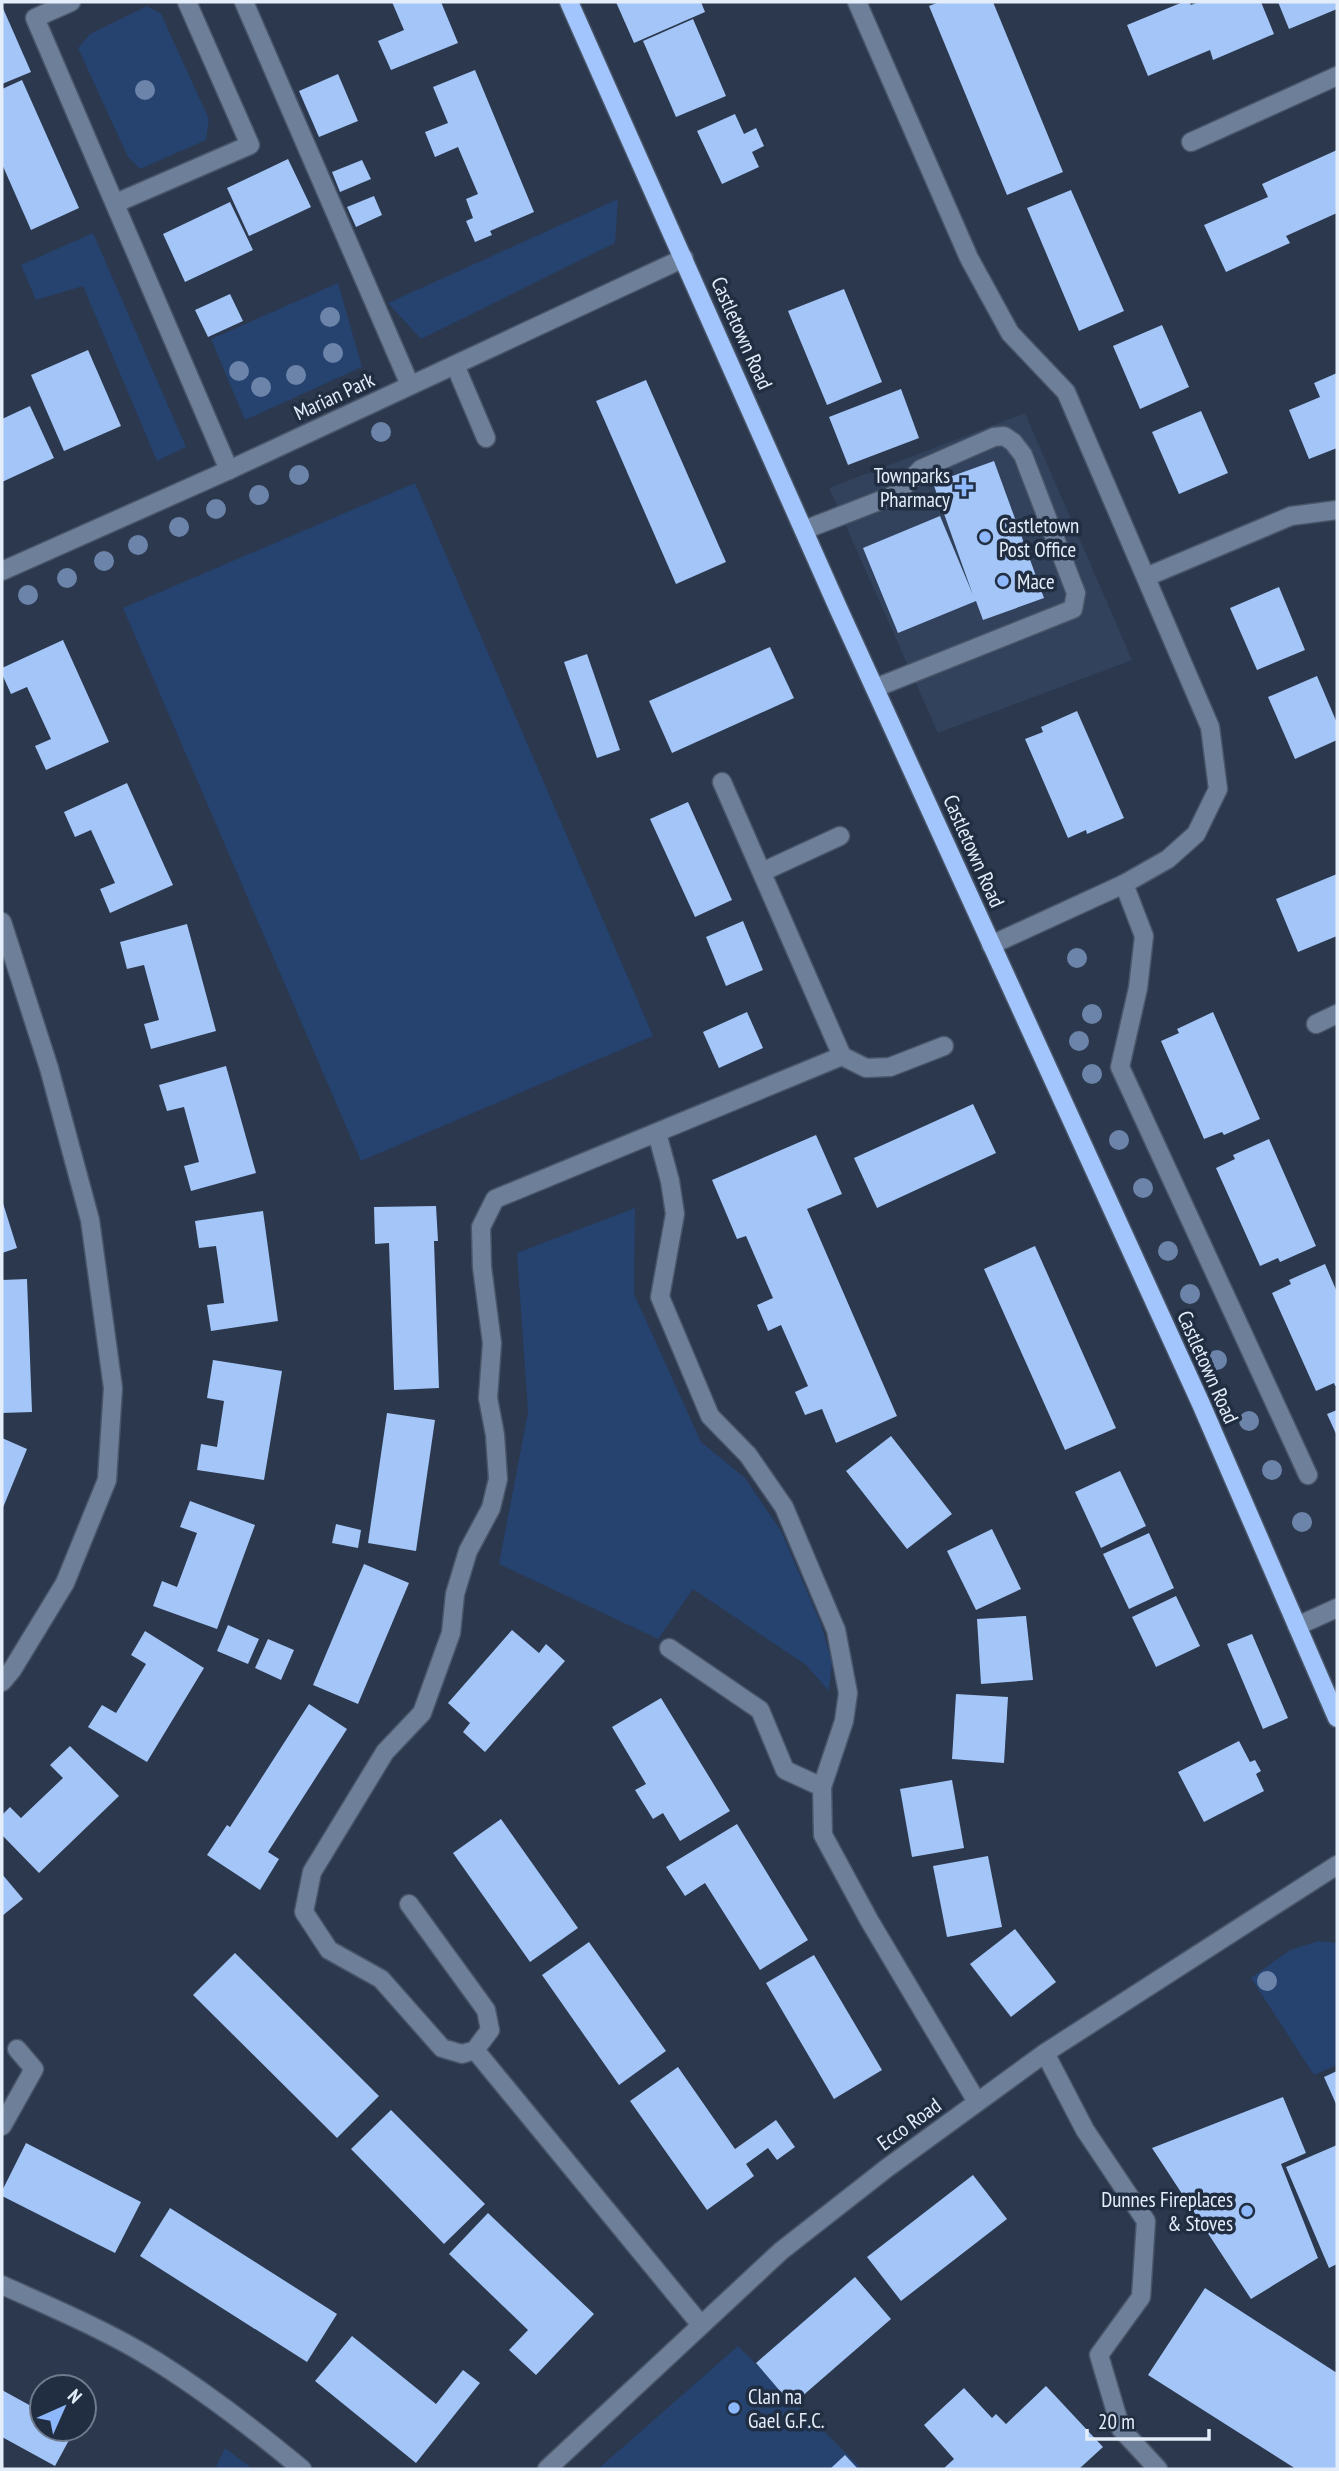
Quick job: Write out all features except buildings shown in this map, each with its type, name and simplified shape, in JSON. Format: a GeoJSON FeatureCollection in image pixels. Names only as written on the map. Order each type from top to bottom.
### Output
{"type":"FeatureCollection","features":[{"type":"Feature","properties":{"kind":"main road","name":"Castletown Road"},"geometry":{"type":"LineString","coordinates":[[569,2],[875,688],[1201,1404],[1337,1718]]}},
{"type":"Feature","properties":{"kind":"street"},"geometry":{"type":"LineString","coordinates":[[71,2],[35,18],[229,470]]}},
{"type":"Feature","properties":{"kind":"street"},"geometry":{"type":"LineString","coordinates":[[116,204],[250,145],[187,2]]}},
{"type":"Feature","properties":{"kind":"street"},"geometry":{"type":"LineString","coordinates":[[244,2],[410,385]]}},
{"type":"Feature","properties":{"kind":"street"},"geometry":{"type":"LineString","coordinates":[[857,2],[969,258],[1010,333],[1066,392],[1210,727],[1218,789],[1196,834],[1168,859],[1124,884],[991,945]]}},
{"type":"Feature","properties":{"kind":"street"},"geometry":{"type":"LineString","coordinates":[[1191,142],[1337,76]]}},
{"type":"Feature","properties":{"kind":"street","name":"Marian Park"},"geometry":{"type":"LineString","coordinates":[[2,571],[229,470],[684,258]]}},
{"type":"Feature","properties":{"kind":"street"},"geometry":{"type":"LineString","coordinates":[[455,365],[486,438]]}},
{"type":"Feature","properties":{"kind":"street"},"geometry":{"type":"LineString","coordinates":[[804,530],[897,494],[920,469],[994,437],[1004,436],[1013,442],[1023,455],[1076,593],[1073,609],[875,688]]}},
{"type":"Feature","properties":{"kind":"street"},"geometry":{"type":"LineString","coordinates":[[1146,577],[1291,516],[1337,510]]}},
{"type":"Feature","properties":{"kind":"street"},"geometry":{"type":"LineString","coordinates":[[722,782],[842,1056],[866,1068],[890,1067],[944,1046]]}},
{"type":"Feature","properties":{"kind":"street"},"geometry":{"type":"LineString","coordinates":[[762,872],[840,836]]}},
{"type":"Feature","properties":{"kind":"street"},"geometry":{"type":"LineString","coordinates":[[1124,884],[1144,936],[1138,988],[1120,1067],[1308,1475]]}},
{"type":"Feature","properties":{"kind":"street"},"geometry":{"type":"LineString","coordinates":[[2,922],[49,1068],[90,1220],[113,1388],[107,1480],[65,1583],[2,1682]]}},
{"type":"Feature","properties":{"kind":"street"},"geometry":{"type":"LineString","coordinates":[[1316,1024],[1337,1014]]}},
{"type":"Feature","properties":{"kind":"street"},"geometry":{"type":"LineString","coordinates":[[409,1904],[486,2010],[490,2030],[475,2050],[462,2054],[442,2048],[381,1979],[329,1950],[304,1912],[312,1872],[385,1752],[422,1713],[451,1633],[455,1594],[468,1551],[491,1508],[498,1479],[495,1435],[488,1398],[492,1343],[482,1266],[481,1227],[495,1199],[842,1056]]}},
{"type":"Feature","properties":{"kind":"street"},"geometry":{"type":"LineString","coordinates":[[657,1133],[670,1181],[675,1214],[660,1297],[710,1416],[748,1455],[784,1507],[836,1630],[848,1693],[844,1721],[822,1787],[823,1835],[869,1920],[977,2102]]}},
{"type":"Feature","properties":{"kind":"street"},"geometry":{"type":"LineString","coordinates":[[1297,1626],[1337,1608]]}},
{"type":"Feature","properties":{"kind":"street"},"geometry":{"type":"LineString","coordinates":[[669,1648],[760,1710],[785,1770],[822,1787]]}},
{"type":"Feature","properties":{"kind":"street","name":"Ecco Road"},"geometry":{"type":"LineString","coordinates":[[553,2467],[781,2251],[887,2168],[1045,2053],[1337,1866]]}},
{"type":"Feature","properties":{"kind":"street"},"geometry":{"type":"LineString","coordinates":[[2,2126],[34,2069],[17,2049]]}},
{"type":"Feature","properties":{"kind":"street"},"geometry":{"type":"LineString","coordinates":[[475,2050],[701,2325]]}},
{"type":"Feature","properties":{"kind":"street"},"geometry":{"type":"LineString","coordinates":[[1045,2053],[1085,2130],[1146,2221],[1141,2297],[1099,2354],[1121,2429],[1158,2469]]}},
{"type":"Feature","properties":{"kind":"street"},"geometry":{"type":"LineString","coordinates":[[2,2285],[71,2316],[154,2360],[249,2425],[302,2469]]}},
{"type":"Feature","properties":{"kind":"shaded area"},"geometry":{"type":"Polygon","coordinates":[[[147,6],[161,14],[209,119],[206,140],[140,169],[128,157],[78,48],[90,34],[147,6]]]}},
{"type":"Feature","properties":{"kind":"shaded area"},"geometry":{"type":"Polygon","coordinates":[[[618,199],[615,243],[421,339],[388,303],[618,199]]]}},
{"type":"Feature","properties":{"kind":"shaded area"},"geometry":{"type":"Polygon","coordinates":[[[93,233],[186,447],[157,461],[83,286],[36,300],[21,265],[93,233]]]}},
{"type":"Feature","properties":{"kind":"shaded area"},"geometry":{"type":"Polygon","coordinates":[[[338,283],[362,367],[245,420],[211,339],[338,283]]]}},
{"type":"Feature","properties":{"kind":"shaded area"},"geometry":{"type":"Polygon","coordinates":[[[1025,413],[1132,660],[938,733],[829,488],[1025,413]]]}},
{"type":"Feature","properties":{"kind":"shaded area"},"geometry":{"type":"Polygon","coordinates":[[[415,483],[653,1036],[361,1161],[123,608],[415,483]]]}},
{"type":"Feature","properties":{"kind":"shaded area"},"geometry":{"type":"Polygon","coordinates":[[[635,1208],[634,1294],[701,1442],[745,1478],[781,1531],[821,1624],[832,1662],[829,1691],[806,1665],[693,1589],[658,1639],[499,1564],[528,1412],[517,1253],[635,1208]]]}},
{"type":"Feature","properties":{"kind":"shaded area"},"geometry":{"type":"Polygon","coordinates":[[[1318,1941],[1337,1943],[1337,2065],[1314,2075],[1251,1978],[1290,1950],[1318,1941]]]}},
{"type":"Feature","properties":{"kind":"shaded area","name":"Clan na Gael G.F.C."},"geometry":{"type":"Polygon","coordinates":[[[738,2346],[862,2469],[598,2469],[738,2346]]]}},
{"type":"Feature","properties":{"kind":"shaded area"},"geometry":{"type":"Polygon","coordinates":[[[225,2448],[253,2469],[215,2469],[225,2448]]]}},
{"type":"Feature","properties":{"kind":"place","name":"Townparks Pharmacy"},"geometry":{"type":"Point","coordinates":[964,487]}},
{"type":"Feature","properties":{"kind":"place","name":"Castletown Post Office"},"geometry":{"type":"Point","coordinates":[985,537]}},
{"type":"Feature","properties":{"kind":"place","name":"Mace"},"geometry":{"type":"Point","coordinates":[1003,581]}},
{"type":"Feature","properties":{"kind":"place","name":"Dunnes Fireplaces & Stoves"},"geometry":{"type":"Point","coordinates":[1247,2211]}},
{"type":"Feature","properties":{"kind":"place","name":"Clan na Gael G.F.C."},"geometry":{"type":"Point","coordinates":[734,2408]}}]}
